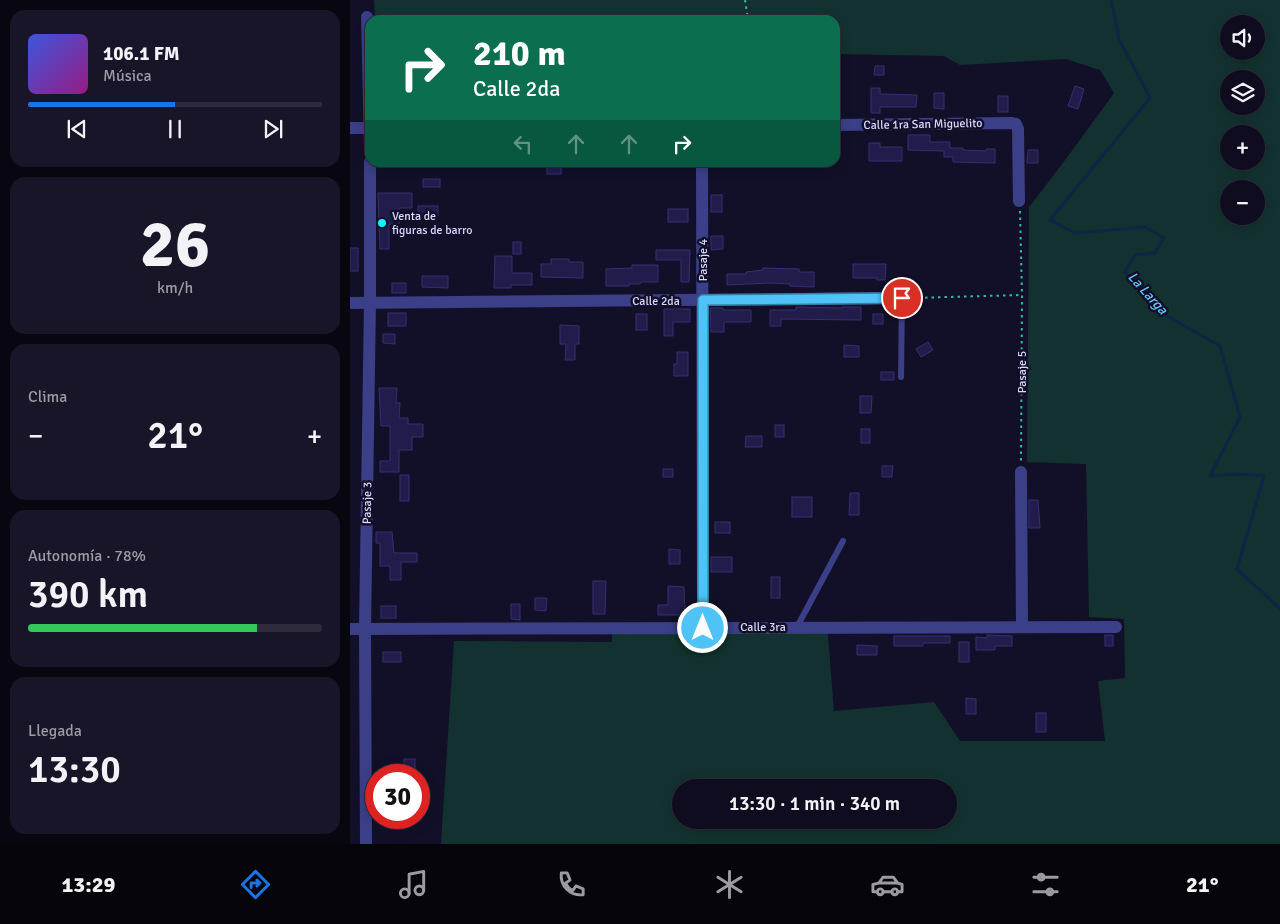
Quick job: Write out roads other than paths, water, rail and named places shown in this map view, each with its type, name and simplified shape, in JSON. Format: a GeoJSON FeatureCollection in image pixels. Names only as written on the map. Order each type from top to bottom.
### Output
{"type":"FeatureCollection","features":[{"type":"Feature","properties":{"kind":"street","name":"Calle 1ra San Miguelito"},"geometry":{"type":"LineString","coordinates":[[840,125],[1016,124],[1018,129],[1019,201]]}},
{"type":"Feature","properties":{"kind":"street"},"geometry":{"type":"LineString","coordinates":[[350,128],[365,128]]}},
{"type":"Feature","properties":{"kind":"street","name":"Pasaje 3"},"geometry":{"type":"LineString","coordinates":[[366,844],[365,629],[370,167]]}},
{"type":"Feature","properties":{"kind":"street","name":"Pasaje 4"},"geometry":{"type":"LineString","coordinates":[[702,167],[703,628]]}},
{"type":"Feature","properties":{"kind":"street","name":"Calle 2da"},"geometry":{"type":"LineString","coordinates":[[350,303],[902,298]]}},
{"type":"Feature","properties":{"kind":"street"},"geometry":{"type":"LineString","coordinates":[[1021,472],[1022,626]]}},
{"type":"Feature","properties":{"kind":"street","name":"Calle 3ra"},"geometry":{"type":"LineString","coordinates":[[350,629],[1116,627]]}},
{"type":"Feature","properties":{"kind":"lane"},"geometry":{"type":"LineString","coordinates":[[901,377],[902,298]]}},
{"type":"Feature","properties":{"kind":"lane"},"geometry":{"type":"LineString","coordinates":[[797,627],[843,541]]}},
{"type":"Feature","properties":{"kind":"waterway","name":"La Larga"},"geometry":{"type":"LineString","coordinates":[[1111,0],[1119,39],[1150,98],[1050,220],[1075,233],[1145,227],[1164,238],[1155,253],[1135,255],[1125,272],[1164,314],[1220,346],[1240,417],[1210,476],[1237,474],[1264,476],[1237,569],[1280,609]]}},
{"type":"Feature","properties":{"kind":"place","name":"Venta de figuras de barro"},"geometry":{"type":"Point","coordinates":[382,223]}}]}
